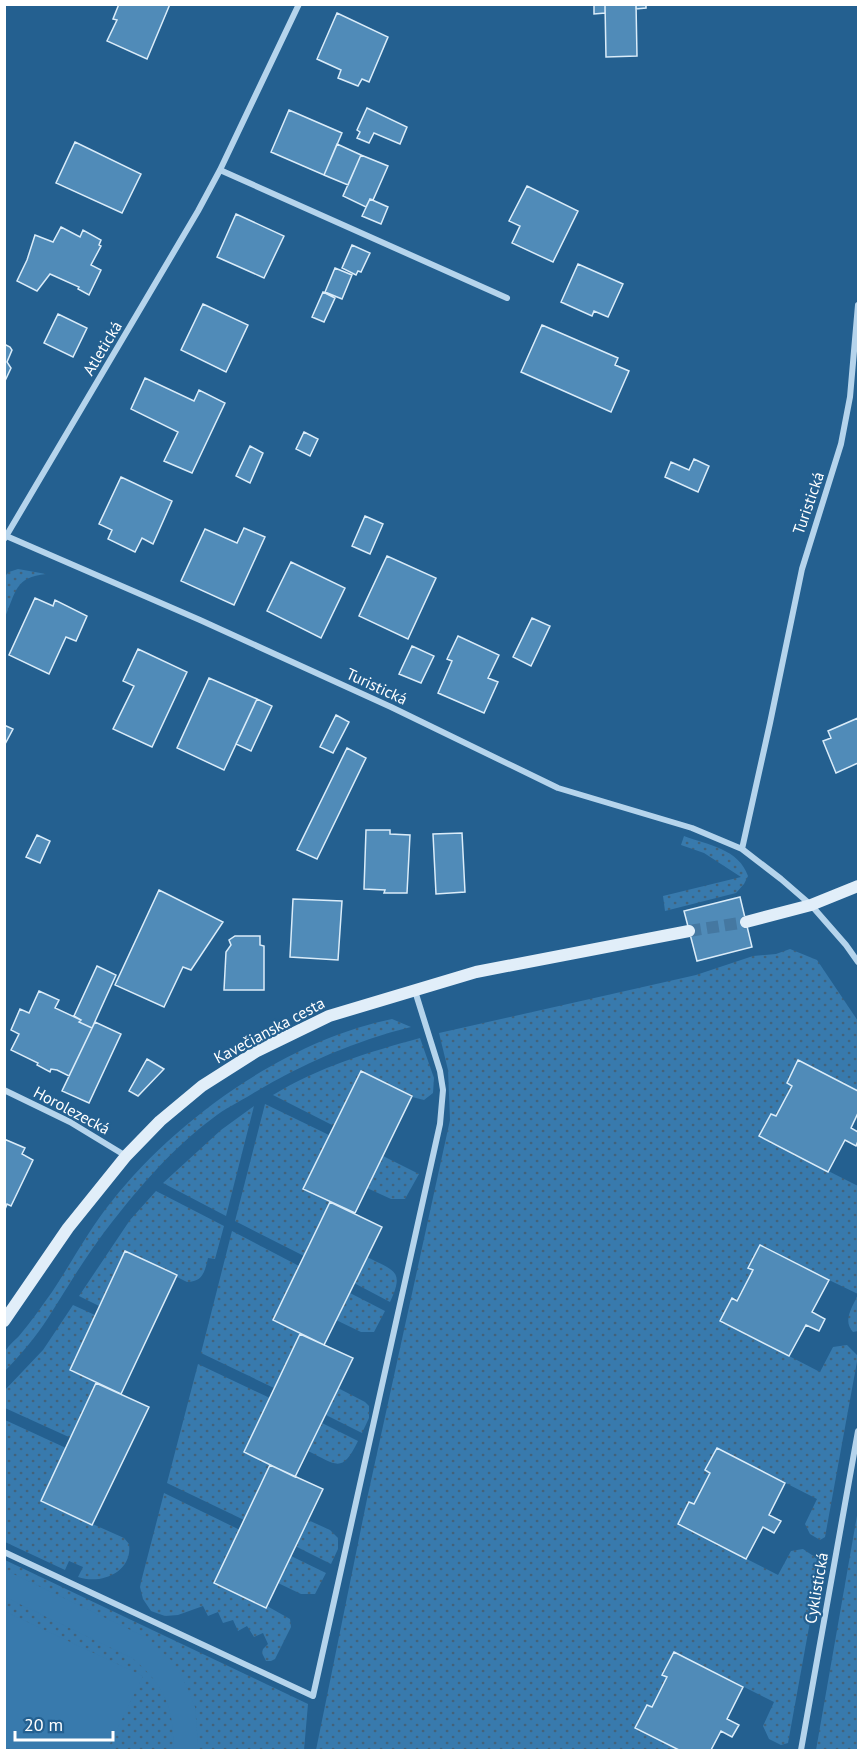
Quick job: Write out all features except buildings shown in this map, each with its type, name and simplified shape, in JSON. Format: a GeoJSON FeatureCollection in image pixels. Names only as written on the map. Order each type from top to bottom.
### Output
{"type":"FeatureCollection","features":[{"type":"Feature","properties":{"kind":"street","name":"Atletická"},"geometry":{"type":"LineString","coordinates":[[5,536],[198,211],[299,4]]}},
{"type":"Feature","properties":{"kind":"street"},"geometry":{"type":"LineString","coordinates":[[220,170],[507,298]]}},
{"type":"Feature","properties":{"kind":"street","name":"Turistická"},"geometry":{"type":"LineString","coordinates":[[742,849],[802,569],[842,444],[850,397],[858,305]]}},
{"type":"Feature","properties":{"kind":"street","name":"Turistická"},"geometry":{"type":"LineString","coordinates":[[5,536],[316,673],[558,788],[692,828],[742,849],[811,905],[858,962]]}},
{"type":"Feature","properties":{"kind":"street"},"geometry":{"type":"LineString","coordinates":[[746,922],[811,905],[858,886]]}},
{"type":"Feature","properties":{"kind":"street","name":"Kavečianska cesta"},"geometry":{"type":"LineString","coordinates":[[4,1320],[68,1228],[126,1156],[160,1121],[202,1086],[257,1051],[329,1016],[476,972],[689,931]]}},
{"type":"Feature","properties":{"kind":"street"},"geometry":{"type":"LineString","coordinates":[[4,1552],[313,1696],[440,1127],[443,1096],[440,1071],[415,990]]}},
{"type":"Feature","properties":{"kind":"street","name":"Horolezecká"},"geometry":{"type":"LineString","coordinates":[[4,1090],[70,1122],[126,1156]]}},
{"type":"Feature","properties":{"kind":"street","name":"Cyklistická"},"geometry":{"type":"LineString","coordinates":[[801,1750],[858,1431]]}},
{"type":"Feature","properties":{"kind":"shaded area"},"geometry":{"type":"Polygon","coordinates":[[[18,569],[46,574],[28,578],[22,582],[5,617],[5,576],[18,569]]]}},
{"type":"Feature","properties":{"kind":"shaded area"},"geometry":{"type":"Polygon","coordinates":[[[684,836],[712,845],[730,854],[744,867],[748,876],[736,893],[665,911],[663,896],[741,877],[704,853],[681,845],[684,836]]]}},
{"type":"Feature","properties":{"kind":"shaded area"},"geometry":{"type":"Polygon","coordinates":[[[790,949],[817,960],[858,1021],[858,1091],[798,1060],[787,1083],[792,1086],[776,1116],[771,1114],[759,1136],[858,1186],[858,1294],[829,1280],[753,1270],[737,1301],[732,1299],[721,1321],[820,1372],[833,1347],[847,1345],[858,1356],[825,1537],[820,1540],[810,1534],[805,1524],[817,1499],[717,1448],[705,1470],[710,1473],[694,1504],[689,1502],[678,1524],[778,1575],[791,1551],[803,1549],[821,1561],[788,1743],[781,1745],[769,1739],[763,1726],[774,1702],[674,1652],[662,1674],[667,1677],[652,1707],[647,1705],[635,1728],[679,1750],[316,1750],[367,1499],[450,1120],[448,1070],[439,1033],[696,975],[753,956],[776,954],[790,949]]]}},
{"type":"Feature","properties":{"kind":"shaded area"},"geometry":{"type":"Polygon","coordinates":[[[392,1019],[411,1027],[349,1046],[290,1073],[222,1112],[181,1144],[139,1189],[100,1238],[38,1332],[5,1371],[5,1351],[52,1292],[112,1201],[138,1170],[169,1140],[202,1112],[275,1064],[353,1029],[392,1019]]]}},
{"type":"Feature","properties":{"kind":"shaded area"},"geometry":{"type":"Polygon","coordinates":[[[420,1038],[434,1078],[433,1093],[424,1100],[412,1097],[361,1071],[334,1126],[273,1095],[326,1068],[420,1038]]]}},
{"type":"Feature","properties":{"kind":"shaded area"},"geometry":{"type":"Polygon","coordinates":[[[265,1104],[329,1135],[303,1189],[330,1202],[304,1256],[235,1221],[265,1104]]]}},
{"type":"Feature","properties":{"kind":"shaded area"},"geometry":{"type":"Polygon","coordinates":[[[254,1106],[226,1216],[163,1183],[221,1130],[254,1106]]]}},
{"type":"Feature","properties":{"kind":"shaded area"},"geometry":{"type":"Polygon","coordinates":[[[383,1156],[419,1174],[405,1199],[391,1199],[367,1188],[383,1156]]]}},
{"type":"Feature","properties":{"kind":"shaded area"},"geometry":{"type":"Polygon","coordinates":[[[156,1191],[224,1226],[215,1259],[208,1258],[200,1278],[187,1282],[125,1251],[99,1306],[79,1296],[130,1220],[156,1191]]]}},
{"type":"Feature","properties":{"kind":"shaded area"},"geometry":{"type":"Polygon","coordinates":[[[232,1231],[299,1266],[273,1320],[300,1334],[274,1388],[201,1353],[232,1231]]]}},
{"type":"Feature","properties":{"kind":"shaded area"},"geometry":{"type":"Polygon","coordinates":[[[367,1257],[394,1273],[397,1283],[390,1302],[354,1283],[367,1257]]]}},
{"type":"Feature","properties":{"kind":"shaded area"},"geometry":{"type":"Polygon","coordinates":[[[350,1293],[385,1311],[374,1332],[361,1332],[336,1320],[350,1293]]]}},
{"type":"Feature","properties":{"kind":"shaded area"},"geometry":{"type":"Polygon","coordinates":[[[858,1294],[858,1331],[853,1332],[848,1318],[858,1294]]]}},
{"type":"Feature","properties":{"kind":"shaded area"},"geometry":{"type":"Polygon","coordinates":[[[73,1305],[95,1315],[70,1370],[96,1383],[71,1438],[5,1408],[4,1391],[43,1350],[73,1305]]]}},
{"type":"Feature","properties":{"kind":"shaded area"},"geometry":{"type":"Polygon","coordinates":[[[198,1364],[270,1398],[244,1452],[270,1465],[244,1520],[167,1483],[198,1364]]]}},
{"type":"Feature","properties":{"kind":"shaded area"},"geometry":{"type":"Polygon","coordinates":[[[338,1388],[369,1406],[369,1418],[362,1433],[326,1415],[338,1388]]]}},
{"type":"Feature","properties":{"kind":"shaded area"},"geometry":{"type":"Polygon","coordinates":[[[5,1420],[66,1448],[41,1501],[124,1538],[129,1544],[129,1554],[121,1569],[114,1574],[96,1579],[78,1577],[83,1567],[69,1561],[65,1570],[5,1542],[5,1420]]]}},
{"type":"Feature","properties":{"kind":"shaded area"},"geometry":{"type":"Polygon","coordinates":[[[322,1423],[358,1441],[343,1462],[332,1463],[308,1451],[322,1423]]]}},
{"type":"Feature","properties":{"kind":"shaded area"},"geometry":{"type":"Polygon","coordinates":[[[164,1493],[240,1530],[215,1583],[290,1619],[291,1627],[275,1659],[266,1661],[262,1653],[268,1644],[263,1633],[254,1637],[247,1626],[238,1631],[233,1620],[223,1623],[218,1612],[208,1616],[203,1606],[178,1615],[165,1616],[151,1611],[143,1599],[140,1587],[164,1493]]]}},
{"type":"Feature","properties":{"kind":"shaded area"},"geometry":{"type":"Polygon","coordinates":[[[858,1510],[858,1750],[816,1750],[858,1510]]]}},
{"type":"Feature","properties":{"kind":"shaded area"},"geometry":{"type":"Polygon","coordinates":[[[308,1520],[330,1530],[338,1538],[338,1549],[331,1564],[295,1546],[308,1520]]]}},
{"type":"Feature","properties":{"kind":"shaded area"},"geometry":{"type":"Polygon","coordinates":[[[291,1556],[326,1573],[315,1594],[301,1594],[278,1583],[291,1556]]]}},
{"type":"Feature","properties":{"kind":"shaded area"},"geometry":{"type":"Polygon","coordinates":[[[5,1560],[308,1704],[304,1750],[5,1750],[5,1560]]]}},
{"type":"Feature","properties":{"kind":"shaded area"},"geometry":{"type":"Polygon","coordinates":[[[5,1570],[143,1636],[171,1660],[181,1674],[195,1707],[198,1743],[195,1750],[173,1750],[172,1722],[165,1698],[160,1688],[143,1668],[132,1658],[5,1597],[5,1570]]]}},
{"type":"Feature","properties":{"kind":"shaded area"},"geometry":{"type":"Polygon","coordinates":[[[4,1611],[143,1676],[107,1750],[12,1750],[5,1747],[4,1611]]]}},
{"type":"Feature","properties":{"kind":"tunnel"},"geometry":{"type":"LineString","coordinates":[[689,931],[746,922]]}}]}
